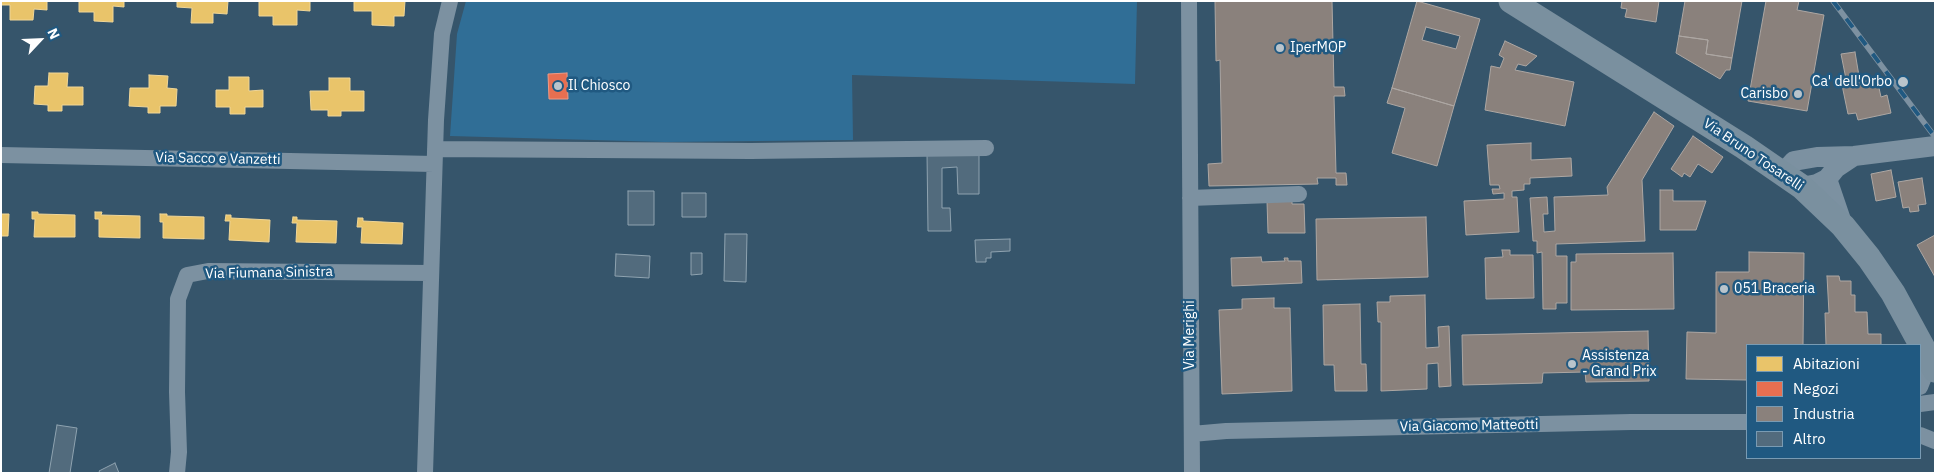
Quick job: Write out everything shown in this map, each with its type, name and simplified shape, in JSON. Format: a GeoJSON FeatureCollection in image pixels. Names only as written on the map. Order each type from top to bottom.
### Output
{"type":"FeatureCollection","features":[{"type":"Feature","properties":{"kind":"main road","name":"Via Bruno Tosarelli"},"geometry":{"type":"LineString","coordinates":[[1511,1],[1792,180],[1843,226],[1869,258],[1893,293],[1920,344]]}},
{"type":"Feature","properties":{"kind":"main road","name":"Via Bruno Tosarelli"},"geometry":{"type":"LineString","coordinates":[[1921,345],[1932,366]]}},
{"type":"Feature","properties":{"kind":"street"},"geometry":{"type":"LineString","coordinates":[[425,473],[434,157],[442,34],[450,1]]}},
{"type":"Feature","properties":{"kind":"street","name":"Via Merighi"},"geometry":{"type":"LineString","coordinates":[[1189,1],[1192,473]]}},
{"type":"Feature","properties":{"kind":"street"},"geometry":{"type":"LineString","coordinates":[[1854,156],[1817,184],[1792,180],[1794,161],[1816,157],[1854,156],[1935,146]]}},
{"type":"Feature","properties":{"kind":"street","name":"Via Sacco e Vanzetti"},"geometry":{"type":"LineString","coordinates":[[1,155],[434,157],[986,148]]}},
{"type":"Feature","properties":{"kind":"street"},"geometry":{"type":"LineString","coordinates":[[1826,179],[1843,226]]}},
{"type":"Feature","properties":{"kind":"street"},"geometry":{"type":"LineString","coordinates":[[1190,198],[1299,194]]}},
{"type":"Feature","properties":{"kind":"street","name":"Via Fiumana Sinistra"},"geometry":{"type":"LineString","coordinates":[[177,473],[179,452],[177,392],[178,299],[187,275],[208,271],[430,273]]}},
{"type":"Feature","properties":{"kind":"street"},"geometry":{"type":"LineString","coordinates":[[1921,385],[1932,366]]}},
{"type":"Feature","properties":{"kind":"street"},"geometry":{"type":"LineString","coordinates":[[1921,404],[1935,402]]}},
{"type":"Feature","properties":{"kind":"street","name":"Via Giacomo Matteotti"},"geometry":{"type":"LineString","coordinates":[[1192,434],[1226,431],[1611,422],[1746,422]]}},
{"type":"Feature","properties":{"kind":"shaded area"},"geometry":{"type":"Polygon","coordinates":[[[466,1],[1137,1],[1135,84],[852,75],[853,140],[665,142],[450,136],[457,34],[466,1]]]}},
{"type":"Feature","properties":{"kind":"building: Abitazioni"},"geometry":{"type":"Polygon","coordinates":[[[1,1],[47,1],[47,10],[34,9],[33,20],[10,20],[10,5],[1,5],[1,1]]]}},
{"type":"Feature","properties":{"kind":"building: Abitazioni"},"geometry":{"type":"Polygon","coordinates":[[[79,1],[124,1],[124,7],[113,6],[113,22],[94,21],[94,12],[79,12],[79,1]]]}},
{"type":"Feature","properties":{"kind":"building: Abitazioni"},"geometry":{"type":"Polygon","coordinates":[[[177,1],[228,1],[227,14],[213,13],[213,23],[191,23],[192,8],[177,7],[177,1]]]}},
{"type":"Feature","properties":{"kind":"building: Abitazioni"},"geometry":{"type":"Polygon","coordinates":[[[259,1],[310,1],[310,11],[297,10],[297,25],[273,25],[273,16],[259,16],[259,1]]]}},
{"type":"Feature","properties":{"kind":"building: Abitazioni"},"geometry":{"type":"Polygon","coordinates":[[[354,1],[405,1],[404,16],[394,16],[394,26],[372,25],[372,11],[354,11],[354,1]]]}},
{"type":"Feature","properties":{"kind":"building: Abitazioni"},"geometry":{"type":"Polygon","coordinates":[[[49,73],[68,73],[67,87],[83,87],[83,105],[62,105],[62,111],[48,111],[48,105],[34,104],[35,86],[48,86],[49,73]]]}},
{"type":"Feature","properties":{"kind":"building: Abitazioni"},"geometry":{"type":"Polygon","coordinates":[[[149,75],[168,76],[167,88],[177,89],[176,106],[160,106],[160,113],[148,113],[148,107],[129,106],[130,88],[149,88],[149,75]]]}},
{"type":"Feature","properties":{"kind":"building: Abitazioni"},"geometry":{"type":"Polygon","coordinates":[[[229,77],[249,77],[249,91],[263,90],[263,107],[245,107],[245,114],[230,114],[230,107],[216,107],[216,90],[229,90],[229,77]]]}},
{"type":"Feature","properties":{"kind":"building: Abitazioni"},"geometry":{"type":"Polygon","coordinates":[[[329,78],[350,78],[350,91],[364,91],[364,111],[341,111],[341,116],[328,116],[328,110],[311,110],[310,91],[329,91],[329,78]]]}},
{"type":"Feature","properties":{"kind":"building: Abitazioni"},"geometry":{"type":"Polygon","coordinates":[[[32,212],[38,212],[38,214],[75,215],[75,237],[34,237],[35,219],[32,219],[32,212]]]}},
{"type":"Feature","properties":{"kind":"building: Abitazioni"},"geometry":{"type":"Polygon","coordinates":[[[95,212],[102,212],[101,215],[140,216],[140,238],[99,237],[99,219],[95,219],[95,212]]]}},
{"type":"Feature","properties":{"kind":"building: Abitazioni"},"geometry":{"type":"Polygon","coordinates":[[[1,214],[9,214],[8,236],[1,236],[1,214]]]}},
{"type":"Feature","properties":{"kind":"building: Abitazioni"},"geometry":{"type":"Polygon","coordinates":[[[160,214],[167,214],[167,216],[204,217],[204,239],[163,238],[163,222],[160,222],[160,214]]]}},
{"type":"Feature","properties":{"kind":"building: Abitazioni"},"geometry":{"type":"Polygon","coordinates":[[[226,215],[231,215],[231,218],[270,220],[269,242],[229,240],[230,221],[225,221],[226,215]]]}},
{"type":"Feature","properties":{"kind":"building: Abitazioni"},"geometry":{"type":"Polygon","coordinates":[[[293,217],[297,217],[297,220],[337,221],[336,243],[296,242],[297,223],[292,223],[293,217]]]}},
{"type":"Feature","properties":{"kind":"building: Abitazioni"},"geometry":{"type":"Polygon","coordinates":[[[358,218],[363,218],[363,221],[403,223],[402,244],[361,243],[362,227],[357,227],[358,218]]]}},
{"type":"Feature","properties":{"kind":"building: Negozi","name":"Il Chiosco"},"geometry":{"type":"Polygon","coordinates":[[[567,73],[568,99],[549,99],[548,74],[567,73]]]}},
{"type":"Feature","properties":{"kind":"building: Industria"},"geometry":{"type":"Polygon","coordinates":[[[1215,1],[1332,1],[1334,87],[1344,87],[1345,96],[1334,96],[1336,173],[1346,173],[1347,185],[1336,185],[1336,178],[1317,178],[1318,184],[1209,186],[1208,164],[1222,163],[1220,60],[1216,61],[1215,1]]]}},
{"type":"Feature","properties":{"kind":"building: Industria"},"geometry":{"type":"Polygon","coordinates":[[[1417,1],[1480,19],[1454,106],[1392,88],[1417,1]],[[1426,27],[1422,40],[1456,49],[1460,36],[1426,27]]]}},
{"type":"Feature","properties":{"kind":"building: Industria"},"geometry":{"type":"Polygon","coordinates":[[[1622,1],[1659,1],[1656,22],[1625,17],[1627,9],[1621,8],[1622,1]]]}},
{"type":"Feature","properties":{"kind":"building: Industria"},"geometry":{"type":"Polygon","coordinates":[[[1685,1],[1742,1],[1732,58],[1706,54],[1708,40],[1679,36],[1685,1]]]}},
{"type":"Feature","properties":{"kind":"building: Industria"},"geometry":{"type":"Polygon","coordinates":[[[1766,1],[1799,1],[1797,10],[1824,15],[1807,111],[1748,101],[1766,1]]]}},
{"type":"Feature","properties":{"kind":"building: Industria"},"geometry":{"type":"Polygon","coordinates":[[[1679,36],[1708,40],[1706,54],[1732,58],[1730,70],[1726,70],[1720,79],[1676,53],[1679,36]]]}},
{"type":"Feature","properties":{"kind":"building: Industria"},"geometry":{"type":"Polygon","coordinates":[[[1505,41],[1537,56],[1526,66],[1518,64],[1515,70],[1574,82],[1565,126],[1485,110],[1491,66],[1500,68],[1504,58],[1499,55],[1505,41]]]}},
{"type":"Feature","properties":{"kind":"building: Industria"},"geometry":{"type":"Polygon","coordinates":[[[1855,52],[1859,76],[1846,79],[1841,54],[1855,52]]]}},
{"type":"Feature","properties":{"kind":"building: Industria"},"geometry":{"type":"Polygon","coordinates":[[[1877,79],[1881,97],[1887,95],[1891,113],[1858,120],[1856,113],[1848,114],[1842,85],[1877,79]]]}},
{"type":"Feature","properties":{"kind":"building: Industria"},"geometry":{"type":"Polygon","coordinates":[[[1392,88],[1454,106],[1437,166],[1392,153],[1405,108],[1387,103],[1392,88]]]}},
{"type":"Feature","properties":{"kind":"building: Industria"},"geometry":{"type":"Polygon","coordinates":[[[1654,112],[1674,126],[1642,180],[1645,241],[1556,244],[1556,256],[1567,256],[1567,303],[1556,303],[1556,309],[1543,309],[1542,252],[1537,253],[1537,241],[1533,241],[1530,198],[1547,197],[1548,214],[1543,214],[1544,232],[1555,231],[1554,197],[1608,195],[1607,187],[1654,112]]]}},
{"type":"Feature","properties":{"kind":"building: Industria"},"geometry":{"type":"Polygon","coordinates":[[[1693,136],[1723,157],[1712,173],[1698,164],[1690,177],[1684,173],[1682,177],[1671,169],[1693,136]]]}},
{"type":"Feature","properties":{"kind":"building: Industria"},"geometry":{"type":"Polygon","coordinates":[[[1531,143],[1531,160],[1571,158],[1572,176],[1530,178],[1530,184],[1524,184],[1524,190],[1512,191],[1512,197],[1517,197],[1519,232],[1466,235],[1464,201],[1504,199],[1504,193],[1493,194],[1492,189],[1500,189],[1499,185],[1490,185],[1487,145],[1531,143]]]}},
{"type":"Feature","properties":{"kind":"building: Industria"},"geometry":{"type":"Polygon","coordinates":[[[1891,170],[1896,197],[1876,201],[1871,174],[1891,170]]]}},
{"type":"Feature","properties":{"kind":"building: Industria"},"geometry":{"type":"Polygon","coordinates":[[[1922,178],[1926,204],[1918,205],[1919,211],[1910,212],[1909,207],[1903,208],[1898,182],[1922,178]]]}},
{"type":"Feature","properties":{"kind":"building: Industria"},"geometry":{"type":"Polygon","coordinates":[[[1660,190],[1673,190],[1673,201],[1706,201],[1696,230],[1660,230],[1660,190]]]}},
{"type":"Feature","properties":{"kind":"building: Industria"},"geometry":{"type":"Polygon","coordinates":[[[1292,200],[1292,204],[1304,204],[1305,233],[1268,233],[1267,201],[1292,200]]]}},
{"type":"Feature","properties":{"kind":"building: Industria"},"geometry":{"type":"Polygon","coordinates":[[[1426,217],[1428,277],[1317,280],[1316,219],[1426,217]]]}},
{"type":"Feature","properties":{"kind":"building: Industria"},"geometry":{"type":"Polygon","coordinates":[[[1935,235],[1935,277],[1917,245],[1935,235]]]}},
{"type":"Feature","properties":{"kind":"building: Industria"},"geometry":{"type":"Polygon","coordinates":[[[1502,250],[1510,250],[1510,255],[1533,255],[1534,298],[1486,299],[1485,258],[1503,257],[1502,250]]]}},
{"type":"Feature","properties":{"kind":"building: Industria"},"geometry":{"type":"Polygon","coordinates":[[[1749,252],[1804,253],[1803,344],[1746,344],[1746,380],[1686,379],[1687,332],[1716,333],[1716,272],[1749,272],[1749,252]]]}},
{"type":"Feature","properties":{"kind":"building: Industria"},"geometry":{"type":"Polygon","coordinates":[[[1673,253],[1674,309],[1571,310],[1571,262],[1576,262],[1576,254],[1673,253]]]}},
{"type":"Feature","properties":{"kind":"building: Industria"},"geometry":{"type":"Polygon","coordinates":[[[1261,257],[1262,262],[1285,261],[1284,258],[1288,258],[1288,261],[1301,261],[1302,283],[1232,286],[1231,258],[1261,257]]]}},
{"type":"Feature","properties":{"kind":"building: Industria"},"geometry":{"type":"Polygon","coordinates":[[[1827,276],[1839,276],[1840,281],[1851,281],[1851,295],[1855,295],[1855,312],[1867,312],[1868,334],[1881,334],[1881,344],[1826,344],[1825,313],[1829,313],[1827,276]]]}},
{"type":"Feature","properties":{"kind":"building: Industria"},"geometry":{"type":"Polygon","coordinates":[[[1425,295],[1426,348],[1439,347],[1438,327],[1449,326],[1451,386],[1439,387],[1438,363],[1427,364],[1427,389],[1381,391],[1381,322],[1378,322],[1377,302],[1390,302],[1390,296],[1425,295]]]}},
{"type":"Feature","properties":{"kind":"building: Industria"},"geometry":{"type":"Polygon","coordinates":[[[1274,298],[1274,308],[1290,308],[1292,391],[1222,394],[1219,310],[1242,309],[1242,299],[1274,298]]]}},
{"type":"Feature","properties":{"kind":"building: Industria"},"geometry":{"type":"Polygon","coordinates":[[[1360,304],[1361,364],[1366,364],[1367,391],[1335,391],[1334,365],[1324,365],[1323,305],[1360,304]]]}},
{"type":"Feature","properties":{"kind":"building: Industria"},"geometry":{"type":"Polygon","coordinates":[[[1648,331],[1649,381],[1586,382],[1585,372],[1543,373],[1542,383],[1463,385],[1462,335],[1648,331]]]}},
{"type":"Feature","properties":{"kind":"building: Altro"},"geometry":{"type":"Polygon","coordinates":[[[927,152],[979,152],[979,194],[958,194],[957,167],[942,168],[942,208],[950,208],[951,231],[928,231],[927,152]]]}},
{"type":"Feature","properties":{"kind":"building: Altro"},"geometry":{"type":"Polygon","coordinates":[[[628,191],[654,191],[654,225],[628,225],[628,191]]]}},
{"type":"Feature","properties":{"kind":"building: Altro"},"geometry":{"type":"Polygon","coordinates":[[[682,193],[706,193],[706,217],[682,217],[682,193]]]}},
{"type":"Feature","properties":{"kind":"building: Altro"},"geometry":{"type":"Polygon","coordinates":[[[725,234],[747,234],[746,282],[724,281],[725,234]]]}},
{"type":"Feature","properties":{"kind":"building: Altro"},"geometry":{"type":"Polygon","coordinates":[[[1010,239],[1010,251],[991,252],[991,258],[986,258],[986,262],[976,262],[975,240],[1010,239]]]}},
{"type":"Feature","properties":{"kind":"building: Altro"},"geometry":{"type":"Polygon","coordinates":[[[691,253],[702,253],[702,274],[691,275],[691,253]]]}},
{"type":"Feature","properties":{"kind":"building: Altro"},"geometry":{"type":"Polygon","coordinates":[[[616,254],[650,256],[649,278],[615,276],[616,254]]]}},
{"type":"Feature","properties":{"kind":"building: Altro"},"geometry":{"type":"Polygon","coordinates":[[[57,425],[77,428],[70,473],[49,473],[57,425]]]}},
{"type":"Feature","properties":{"kind":"building: Altro"},"geometry":{"type":"Polygon","coordinates":[[[115,463],[119,473],[100,473],[99,471],[115,463]]]}},
{"type":"Feature","properties":{"kind":"railway"},"geometry":{"type":"LineString","coordinates":[[1833,1],[1935,137]]}},
{"type":"Feature","properties":{"kind":"place","name":"IperMOP"},"geometry":{"type":"Point","coordinates":[1280,48]}},
{"type":"Feature","properties":{"kind":"place","name":"Ca' dell'Orbo"},"geometry":{"type":"Point","coordinates":[1903,82]}},
{"type":"Feature","properties":{"kind":"place","name":"Il Chiosco"},"geometry":{"type":"Point","coordinates":[558,86]}},
{"type":"Feature","properties":{"kind":"place","name":"Carisbo"},"geometry":{"type":"Point","coordinates":[1798,94]}},
{"type":"Feature","properties":{"kind":"place","name":"051 Braceria"},"geometry":{"type":"Point","coordinates":[1724,289]}},
{"type":"Feature","properties":{"kind":"place","name":"Assistenza - Grand Prix"},"geometry":{"type":"Point","coordinates":[1572,364]}}]}
